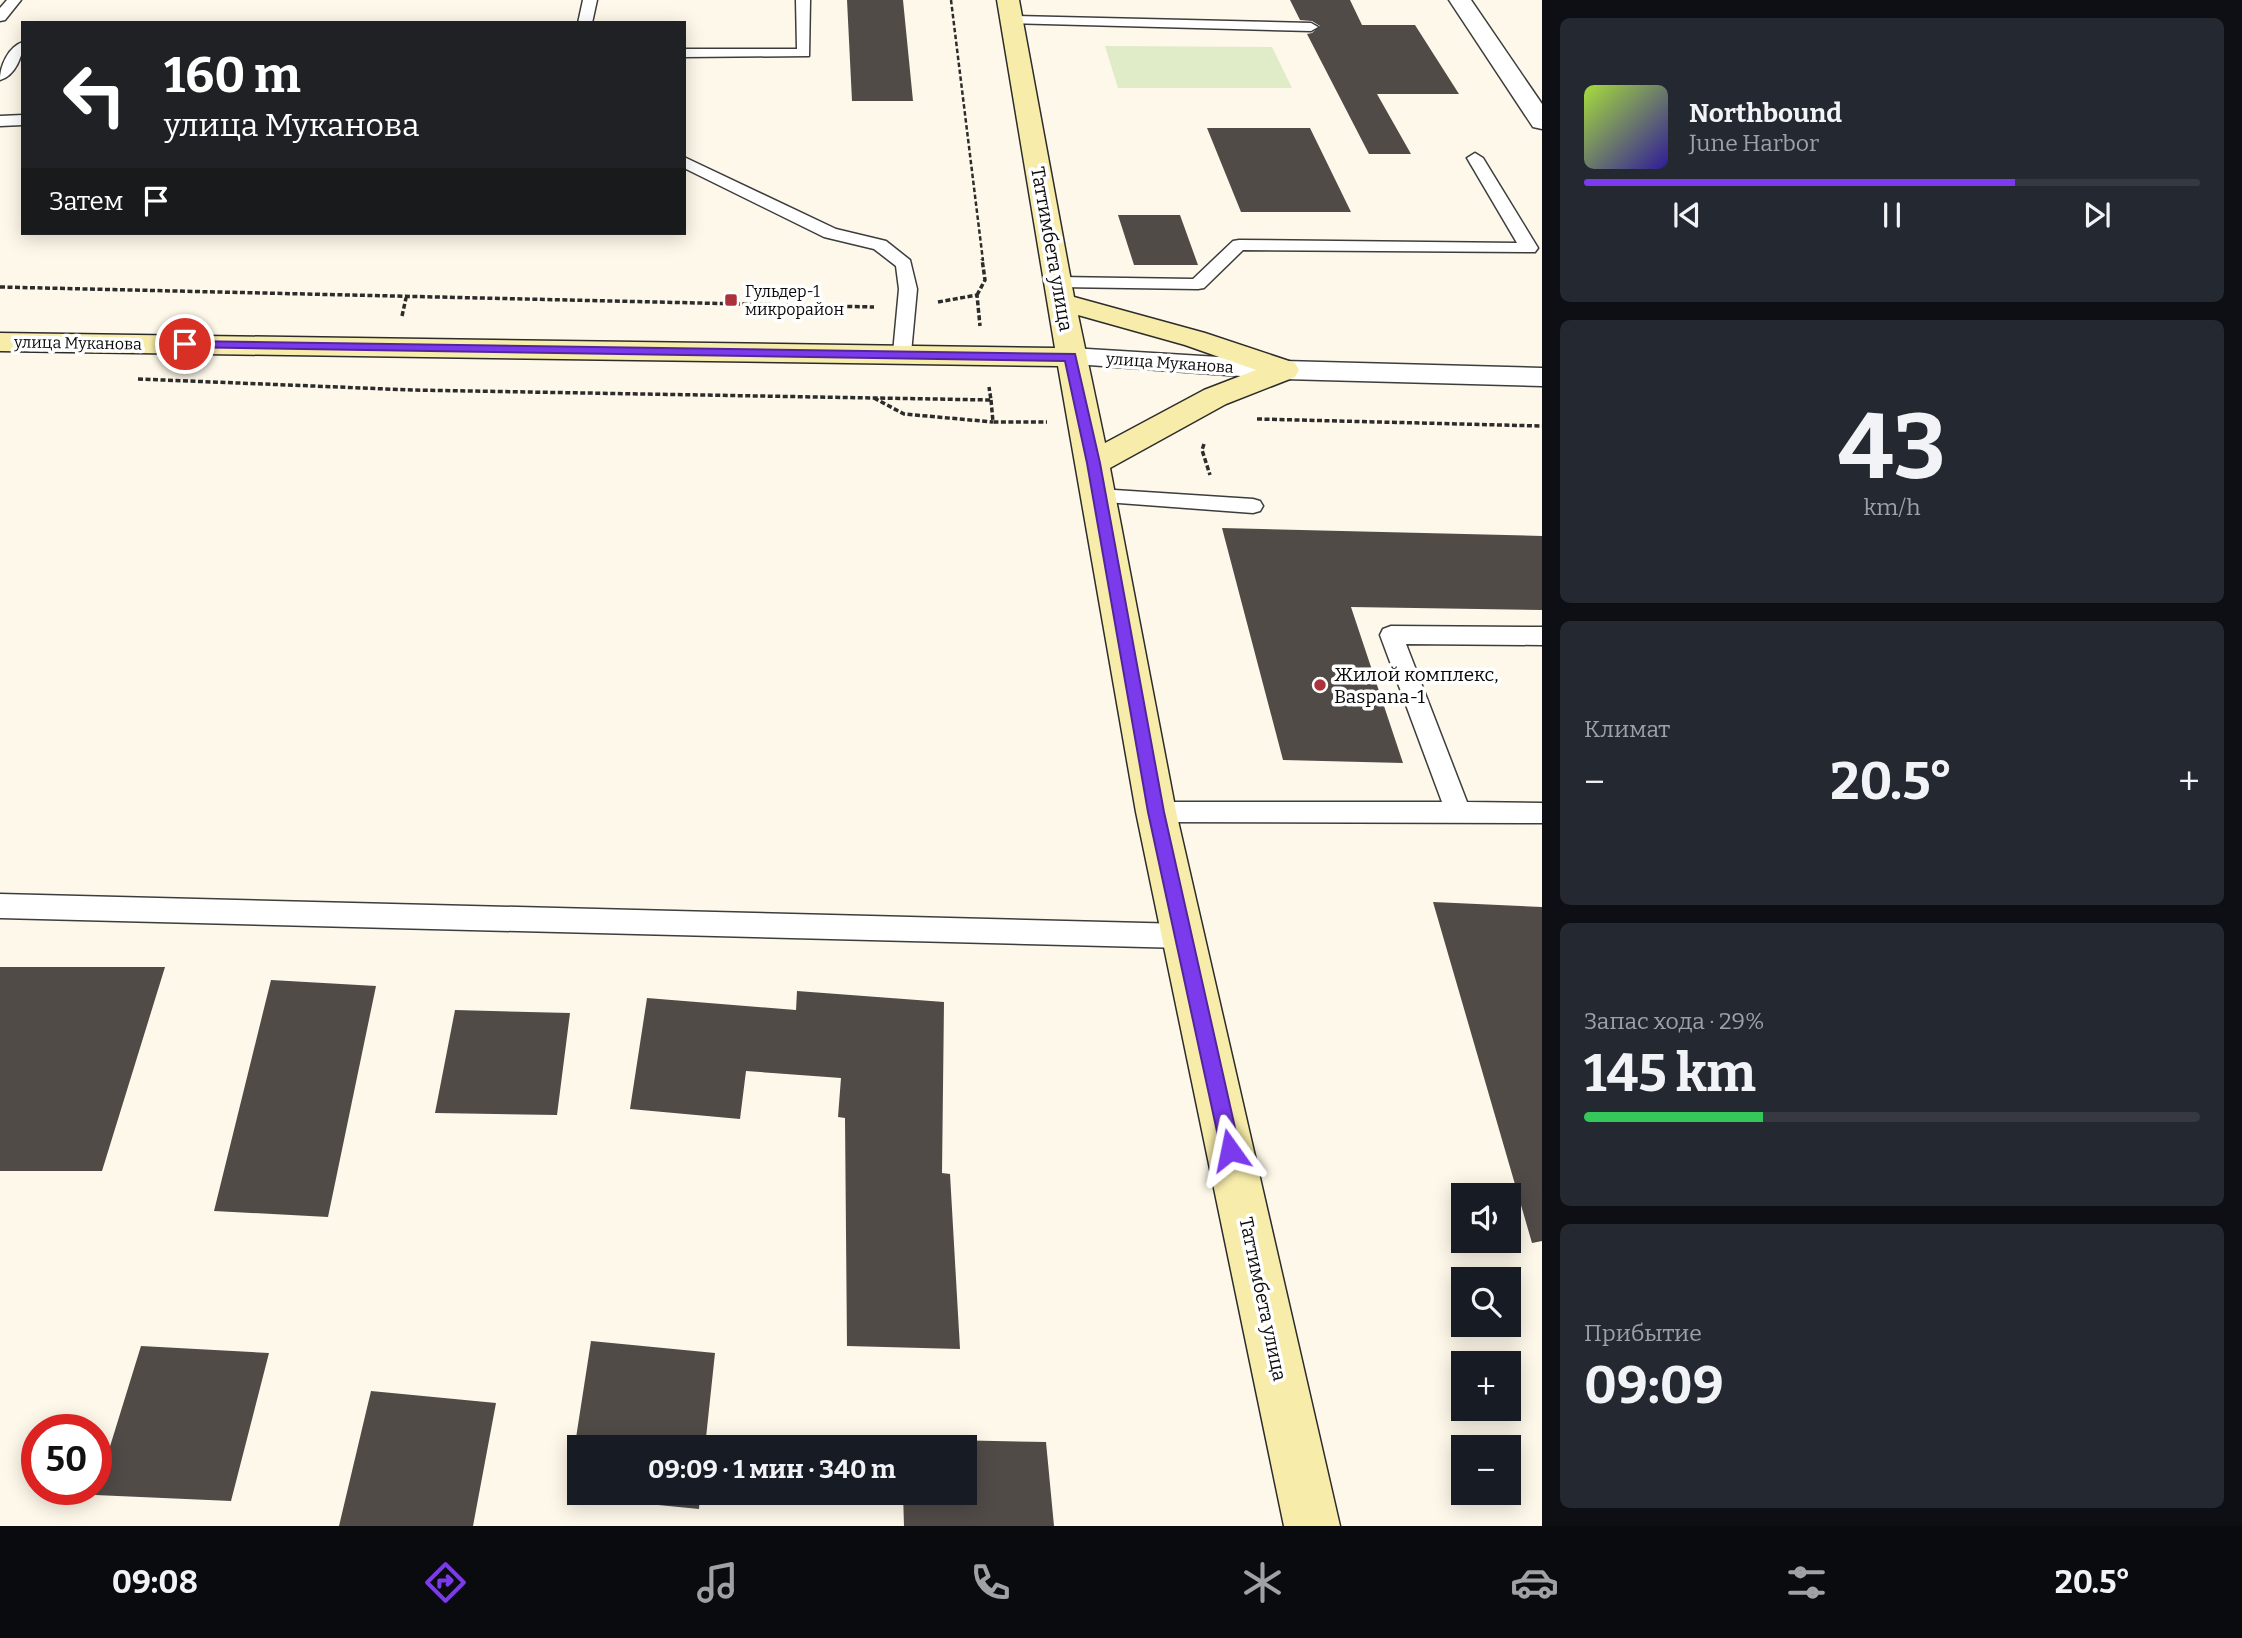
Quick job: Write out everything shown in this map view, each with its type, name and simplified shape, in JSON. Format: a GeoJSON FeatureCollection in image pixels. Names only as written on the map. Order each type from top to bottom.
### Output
{"type":"FeatureCollection","features":[{"type":"Feature","properties":{"kind":"main road","name":"Таттимбета улица"},"geometry":{"type":"LineString","coordinates":[[1010,10],[1071,357],[1156,812],[1311,1526]]}},
{"type":"Feature","properties":{"kind":"main road"},"geometry":{"type":"LineString","coordinates":[[1060,292],[1284,370]]}},
{"type":"Feature","properties":{"kind":"main road","name":"улица Муканова"},"geometry":{"type":"LineString","coordinates":[[0,342],[1071,357]]}},
{"type":"Feature","properties":{"kind":"main road"},"geometry":{"type":"LineString","coordinates":[[1096,480],[1215,397],[1284,370]]}},
{"type":"Feature","properties":{"kind":"street"},"geometry":{"type":"LineString","coordinates":[[1460,0],[1542,122]]}},
{"type":"Feature","properties":{"kind":"street","name":"улица Муканова"},"geometry":{"type":"LineString","coordinates":[[1071,357],[1284,370],[1542,377]]}},
{"type":"Feature","properties":{"kind":"lane"},"geometry":{"type":"LineString","coordinates":[[0,17],[14,0]]}},
{"type":"Feature","properties":{"kind":"lane"},"geometry":{"type":"LineString","coordinates":[[585,21],[590,0]]}},
{"type":"Feature","properties":{"kind":"lane"},"geometry":{"type":"LineString","coordinates":[[686,52],[804,53],[803,0]]}},
{"type":"Feature","properties":{"kind":"lane"},"geometry":{"type":"LineString","coordinates":[[1010,10],[1311,27]]}},
{"type":"Feature","properties":{"kind":"lane"},"geometry":{"type":"LineString","coordinates":[[5,43],[21,45]]}},
{"type":"Feature","properties":{"kind":"lane"},"geometry":{"type":"LineString","coordinates":[[0,76],[21,48]]}},
{"type":"Feature","properties":{"kind":"lane"},"geometry":{"type":"LineString","coordinates":[[0,121],[21,120]]}},
{"type":"Feature","properties":{"kind":"lane"},"geometry":{"type":"LineString","coordinates":[[1060,292],[1198,284],[1239,245],[1529,248],[1475,158]]}},
{"type":"Feature","properties":{"kind":"lane"},"geometry":{"type":"LineString","coordinates":[[686,163],[830,233],[880,245],[904,264],[908,289],[902,353]]}},
{"type":"Feature","properties":{"kind":"lane"},"geometry":{"type":"LineString","coordinates":[[1096,480],[1219,503],[1253,506]]}},
{"type":"Feature","properties":{"kind":"lane"},"geometry":{"type":"LineString","coordinates":[[1458,813],[1391,635],[1542,636]]}},
{"type":"Feature","properties":{"kind":"lane"},"geometry":{"type":"LineString","coordinates":[[1156,812],[1542,813]]}},
{"type":"Feature","properties":{"kind":"lane"},"geometry":{"type":"LineString","coordinates":[[0,905],[1184,936]]}},
{"type":"Feature","properties":{"kind":"path"},"geometry":{"type":"LineString","coordinates":[[951,0],[985,280],[978,295]]}},
{"type":"Feature","properties":{"kind":"path"},"geometry":{"type":"LineString","coordinates":[[0,287],[906,307]]}},
{"type":"Feature","properties":{"kind":"path"},"geometry":{"type":"LineString","coordinates":[[873,397],[904,414],[993,422],[1085,423]]}},
{"type":"Feature","properties":{"kind":"path"},"geometry":{"type":"LineString","coordinates":[[991,400],[993,422]]}},
{"type":"Feature","properties":{"kind":"path"},"geometry":{"type":"LineString","coordinates":[[1249,420],[1286,418],[1542,426]]}},
{"type":"Feature","properties":{"kind":"path"},"geometry":{"type":"LineString","coordinates":[[1205,440],[1202,450],[1219,503]]}},
{"type":"Feature","properties":{"kind":"green space"},"geometry":{"type":"Polygon","coordinates":[[[1105,46],[1272,47],[1292,88],[1118,88],[1105,46]]]}},
{"type":"Feature","properties":{"kind":"building"},"geometry":{"type":"Polygon","coordinates":[[[847,0],[903,0],[913,101],[852,101],[847,0]]]}},
{"type":"Feature","properties":{"kind":"building"},"geometry":{"type":"Polygon","coordinates":[[[1290,0],[1350,0],[1362,25],[1415,25],[1459,94],[1377,94],[1411,154],[1369,154],[1307,34],[1320,26],[1312,21],[1300,20],[1290,0]]]}},
{"type":"Feature","properties":{"kind":"building"},"geometry":{"type":"Polygon","coordinates":[[[1207,128],[1310,128],[1351,212],[1241,212],[1207,128]]]}},
{"type":"Feature","properties":{"kind":"building"},"geometry":{"type":"Polygon","coordinates":[[[1118,215],[1180,215],[1198,265],[1134,265],[1118,215]]]}},
{"type":"Feature","properties":{"kind":"building","name":"Жилой комплекс, Baspana-1"},"geometry":{"type":"Polygon","coordinates":[[[1222,528],[1542,536],[1542,610],[1351,607],[1403,763],[1283,760],[1222,528]]]}},
{"type":"Feature","properties":{"kind":"building"},"geometry":{"type":"Polygon","coordinates":[[[1433,902],[1542,907],[1542,1241],[1532,1243],[1521,1205],[1521,1183],[1515,1183],[1433,902]]]}},
{"type":"Feature","properties":{"kind":"building"},"geometry":{"type":"Polygon","coordinates":[[[0,967],[165,967],[102,1171],[0,1171],[0,967]]]}},
{"type":"Feature","properties":{"kind":"building"},"geometry":{"type":"Polygon","coordinates":[[[271,980],[376,986],[328,1217],[214,1211],[271,980]]]}},
{"type":"Feature","properties":{"kind":"building"},"geometry":{"type":"Polygon","coordinates":[[[797,991],[944,1002],[942,1173],[950,1174],[960,1349],[847,1346],[845,1118],[838,1117],[841,1078],[746,1071],[740,1119],[630,1109],[647,998],[796,1010],[797,991]]]}},
{"type":"Feature","properties":{"kind":"building"},"geometry":{"type":"Polygon","coordinates":[[[455,1010],[570,1013],[557,1115],[435,1113],[455,1010]]]}},
{"type":"Feature","properties":{"kind":"building"},"geometry":{"type":"Polygon","coordinates":[[[591,1341],[715,1353],[706,1435],[576,1435],[591,1341]]]}},
{"type":"Feature","properties":{"kind":"building"},"geometry":{"type":"Polygon","coordinates":[[[141,1346],[269,1353],[231,1501],[112,1496],[112,1440],[141,1346]]]}},
{"type":"Feature","properties":{"kind":"building"},"geometry":{"type":"Polygon","coordinates":[[[371,1391],[496,1403],[473,1526],[339,1526],[371,1391]]]}},
{"type":"Feature","properties":{"kind":"building"},"geometry":{"type":"Polygon","coordinates":[[[977,1441],[1046,1442],[1054,1526],[904,1526],[903,1505],[977,1505],[977,1441]]]}},
{"type":"Feature","properties":{"kind":"building"},"geometry":{"type":"Polygon","coordinates":[[[658,1505],[699,1505],[699,1509],[658,1505]]]}},
{"type":"Feature","properties":{"kind":"place","name":"Гульдер-1 микрорайон"},"geometry":{"type":"Point","coordinates":[731,300]}},
{"type":"Feature","properties":{"kind":"place","name":"Жилой комплекс, Baspana-1"},"geometry":{"type":"Point","coordinates":[1320,685]}},
{"type":"Feature","properties":{"kind":"route"},"geometry":{"type":"LineString","coordinates":[[185,344],[1071,357],[1093,463],[1156,812],[1230,1150]]}}]}
